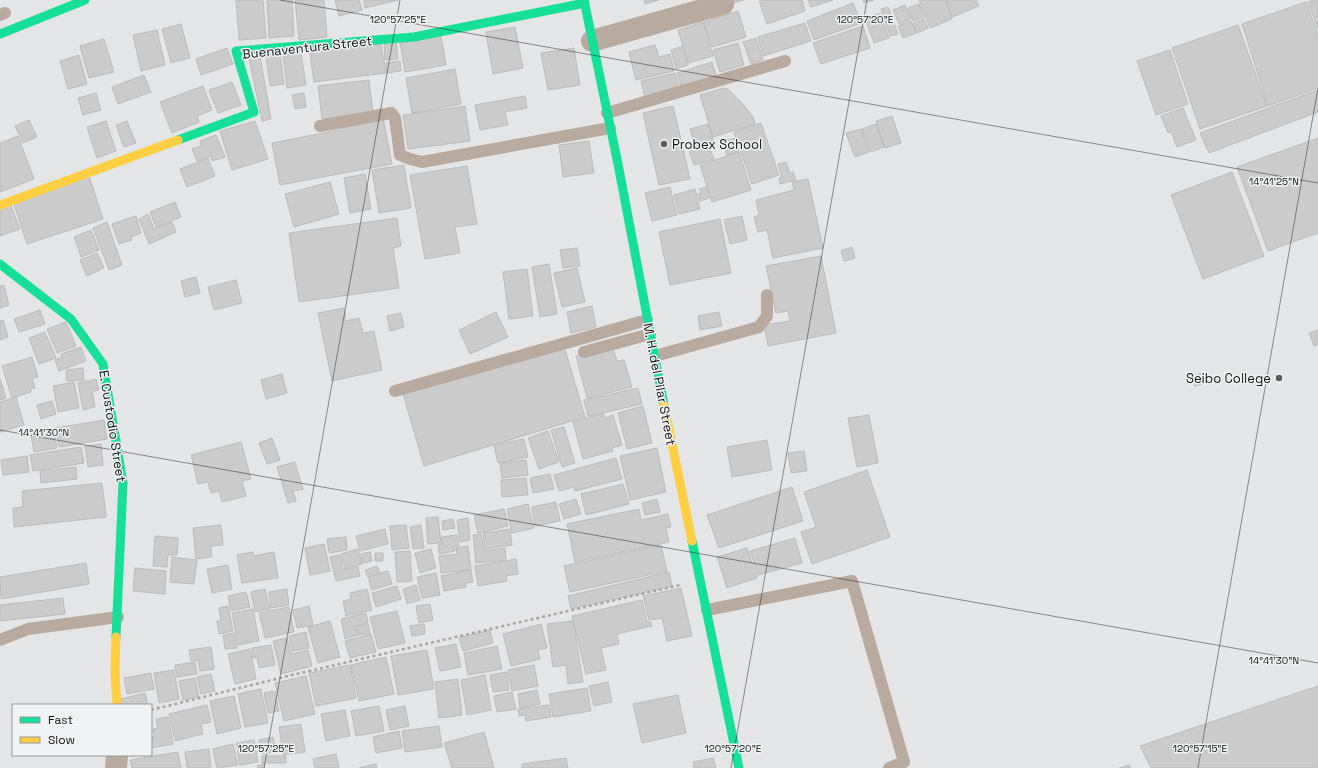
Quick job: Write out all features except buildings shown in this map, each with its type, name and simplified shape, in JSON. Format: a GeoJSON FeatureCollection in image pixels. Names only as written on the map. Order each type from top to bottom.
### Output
{"type":"FeatureCollection","features":[{"type":"Feature","properties":{"kind":"street"},"geometry":{"type":"LineString","coordinates":[[0,34],[85,0]]}},
{"type":"Feature","properties":{"kind":"street","name":"M. H. del Pilar Street"},"geometry":{"type":"LineString","coordinates":[[585,1],[647,320],[739,768]]}},
{"type":"Feature","properties":{"kind":"street","name":"Buenaventura Street"},"geometry":{"type":"LineString","coordinates":[[0,205],[254,112],[236,51],[414,37],[585,1]]}},
{"type":"Feature","properties":{"kind":"street"},"geometry":{"type":"LineString","coordinates":[[592,41],[723,4]]}},
{"type":"Feature","properties":{"kind":"street","name":"E. Custodio Street"},"geometry":{"type":"LineString","coordinates":[[0,264],[71,319],[103,364],[123,483],[116,671],[117,704]]}},
{"type":"Feature","properties":{"kind":"street"},"geometry":{"type":"LineString","coordinates":[[116,768],[117,756]]}},
{"type":"Feature","properties":{"kind":"lane"},"geometry":{"type":"LineString","coordinates":[[607,113],[785,61]]}},
{"type":"Feature","properties":{"kind":"lane"},"geometry":{"type":"LineString","coordinates":[[320,126],[391,113],[395,118],[400,155],[422,162],[610,128]]}},
{"type":"Feature","properties":{"kind":"lane"},"geometry":{"type":"LineString","coordinates":[[655,356],[759,327],[767,316],[767,295]]}},
{"type":"Feature","properties":{"kind":"lane"},"geometry":{"type":"LineString","coordinates":[[395,390],[647,320]]}},
{"type":"Feature","properties":{"kind":"lane"},"geometry":{"type":"LineString","coordinates":[[584,352],[650,334]]}},
{"type":"Feature","properties":{"kind":"lane"},"geometry":{"type":"LineString","coordinates":[[707,610],[852,581],[904,762],[889,768]]}},
{"type":"Feature","properties":{"kind":"lane"},"geometry":{"type":"LineString","coordinates":[[0,640],[28,629],[118,617]]}},
{"type":"Feature","properties":{"kind":"path"},"geometry":{"type":"LineString","coordinates":[[152,710],[292,675],[701,580]]}},
{"type":"Feature","properties":{"kind":"traffic: fast"},"geometry":{"type":"LineString","coordinates":[[0,34],[85,0]]}},
{"type":"Feature","properties":{"kind":"traffic: fast"},"geometry":{"type":"LineString","coordinates":[[584,0],[618,164],[664,405]]}},
{"type":"Feature","properties":{"kind":"traffic: fast"},"geometry":{"type":"LineString","coordinates":[[178,140],[254,112],[236,51],[414,37],[585,3]]}},
{"type":"Feature","properties":{"kind":"traffic: fast"},"geometry":{"type":"LineString","coordinates":[[0,264],[71,319],[103,364],[123,483],[116,637]]}},
{"type":"Feature","properties":{"kind":"traffic: fast"},"geometry":{"type":"LineString","coordinates":[[692,541],[739,768]]}},
{"type":"Feature","properties":{"kind":"traffic: slow"},"geometry":{"type":"LineString","coordinates":[[0,205],[178,140]]}},
{"type":"Feature","properties":{"kind":"traffic: slow"},"geometry":{"type":"LineString","coordinates":[[664,405],[692,541]]}},
{"type":"Feature","properties":{"kind":"traffic: slow"},"geometry":{"type":"LineString","coordinates":[[116,637],[115,671],[117,704]]}},
{"type":"Feature","properties":{"kind":"place","name":"Probex School"},"geometry":{"type":"Point","coordinates":[664,144]}},
{"type":"Feature","properties":{"kind":"place","name":"Seibo College"},"geometry":{"type":"Point","coordinates":[1279,378]}}]}
